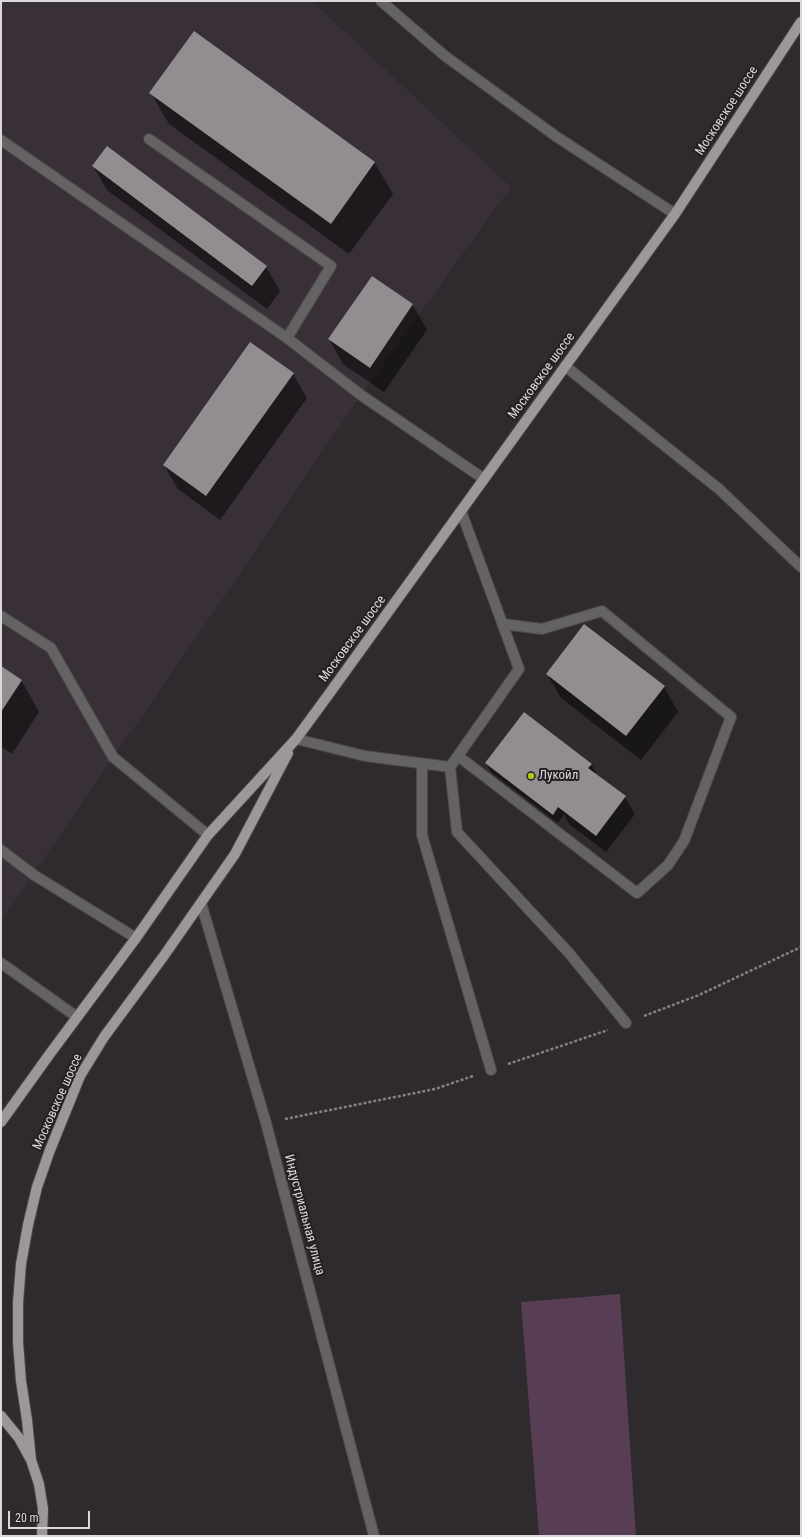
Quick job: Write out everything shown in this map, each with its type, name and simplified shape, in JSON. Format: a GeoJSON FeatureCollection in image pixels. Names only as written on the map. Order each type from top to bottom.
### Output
{"type":"FeatureCollection","features":[{"type":"Feature","properties":{"kind":"main road","name":"Московское шоссе"},"geometry":{"type":"LineString","coordinates":[[1,1122],[136,938],[208,835],[296,739],[675,214],[801,22]]}},
{"type":"Feature","properties":{"kind":"main road","name":"Московское шоссе"},"geometry":{"type":"LineString","coordinates":[[31,1460],[21,1382],[18,1342],[18,1303],[21,1264],[28,1225],[37,1187],[50,1150],[84,1070],[104,1037],[163,957],[235,854],[296,739]]}},
{"type":"Feature","properties":{"kind":"main road"},"geometry":{"type":"LineString","coordinates":[[1,1416],[19,1438],[31,1460],[39,1484],[42,1502],[42,1536]]}},
{"type":"Feature","properties":{"kind":"street"},"geometry":{"type":"LineString","coordinates":[[381,1],[445,56],[557,137],[675,214]]}},
{"type":"Feature","properties":{"kind":"street"},"geometry":{"type":"LineString","coordinates":[[148,138],[331,266],[287,338]]}},
{"type":"Feature","properties":{"kind":"street"},"geometry":{"type":"LineString","coordinates":[[1,140],[287,338],[361,396],[484,479]]}},
{"type":"Feature","properties":{"kind":"street"},"geometry":{"type":"LineString","coordinates":[[565,366],[719,489],[801,567]]}},
{"type":"Feature","properties":{"kind":"street"},"geometry":{"type":"LineString","coordinates":[[461,512],[519,668],[450,767],[457,832],[569,953],[626,1023]]}},
{"type":"Feature","properties":{"kind":"street"},"geometry":{"type":"LineString","coordinates":[[458,756],[637,893],[668,865],[684,841],[731,716],[602,611],[542,629],[503,624]]}},
{"type":"Feature","properties":{"kind":"street"},"geometry":{"type":"LineString","coordinates":[[1,616],[51,648],[113,757],[208,835]]}},
{"type":"Feature","properties":{"kind":"street"},"geometry":{"type":"LineString","coordinates":[[296,739],[365,756],[450,767]]}},
{"type":"Feature","properties":{"kind":"street"},"geometry":{"type":"LineString","coordinates":[[422,763],[422,835],[491,1070]]}},
{"type":"Feature","properties":{"kind":"street"},"geometry":{"type":"LineString","coordinates":[[1,850],[34,875],[136,938]]}},
{"type":"Feature","properties":{"kind":"street","name":"Индустриальная улица"},"geometry":{"type":"LineString","coordinates":[[201,902],[266,1123],[374,1536]]}},
{"type":"Feature","properties":{"kind":"street"},"geometry":{"type":"LineString","coordinates":[[1,963],[77,1017]]}},
{"type":"Feature","properties":{"kind":"path"},"geometry":{"type":"LineString","coordinates":[[266,1123],[435,1089],[626,1023],[699,995],[801,947]]}},
{"type":"Feature","properties":{"kind":"shaded area"},"geometry":{"type":"Polygon","coordinates":[[[1,1],[312,1],[511,187],[361,395],[1,922],[1,1]]]}},
{"type":"Feature","properties":{"kind":"shaded area"},"geometry":{"type":"Polygon","coordinates":[[[620,1294],[636,1536],[539,1536],[521,1302],[620,1294]]]}},
{"type":"Feature","properties":{"kind":"building"},"geometry":{"type":"Polygon","coordinates":[[[194,31],[375,162],[331,224],[149,93],[194,31]]]}},
{"type":"Feature","properties":{"kind":"building"},"geometry":{"type":"Polygon","coordinates":[[[107,146],[267,266],[252,286],[92,166],[107,146]]]}},
{"type":"Feature","properties":{"kind":"building"},"geometry":{"type":"Polygon","coordinates":[[[372,276],[413,304],[370,368],[328,339],[372,276]]]}},
{"type":"Feature","properties":{"kind":"building"},"geometry":{"type":"Polygon","coordinates":[[[250,342],[294,373],[206,496],[163,465],[250,342]]]}},
{"type":"Feature","properties":{"kind":"building"},"geometry":{"type":"Polygon","coordinates":[[[584,624],[665,686],[626,736],[546,674],[584,624]]]}},
{"type":"Feature","properties":{"kind":"building"},"geometry":{"type":"Polygon","coordinates":[[[1,666],[22,680],[1,712],[1,666]]]}},
{"type":"Feature","properties":{"kind":"building"},"geometry":{"type":"Polygon","coordinates":[[[524,712],[592,764],[588,768],[626,796],[596,836],[558,807],[553,815],[485,763],[524,712]]]}},
{"type":"Feature","properties":{"kind":"place","name":"Лукойл"},"geometry":{"type":"Point","coordinates":[531,776]}}]}
